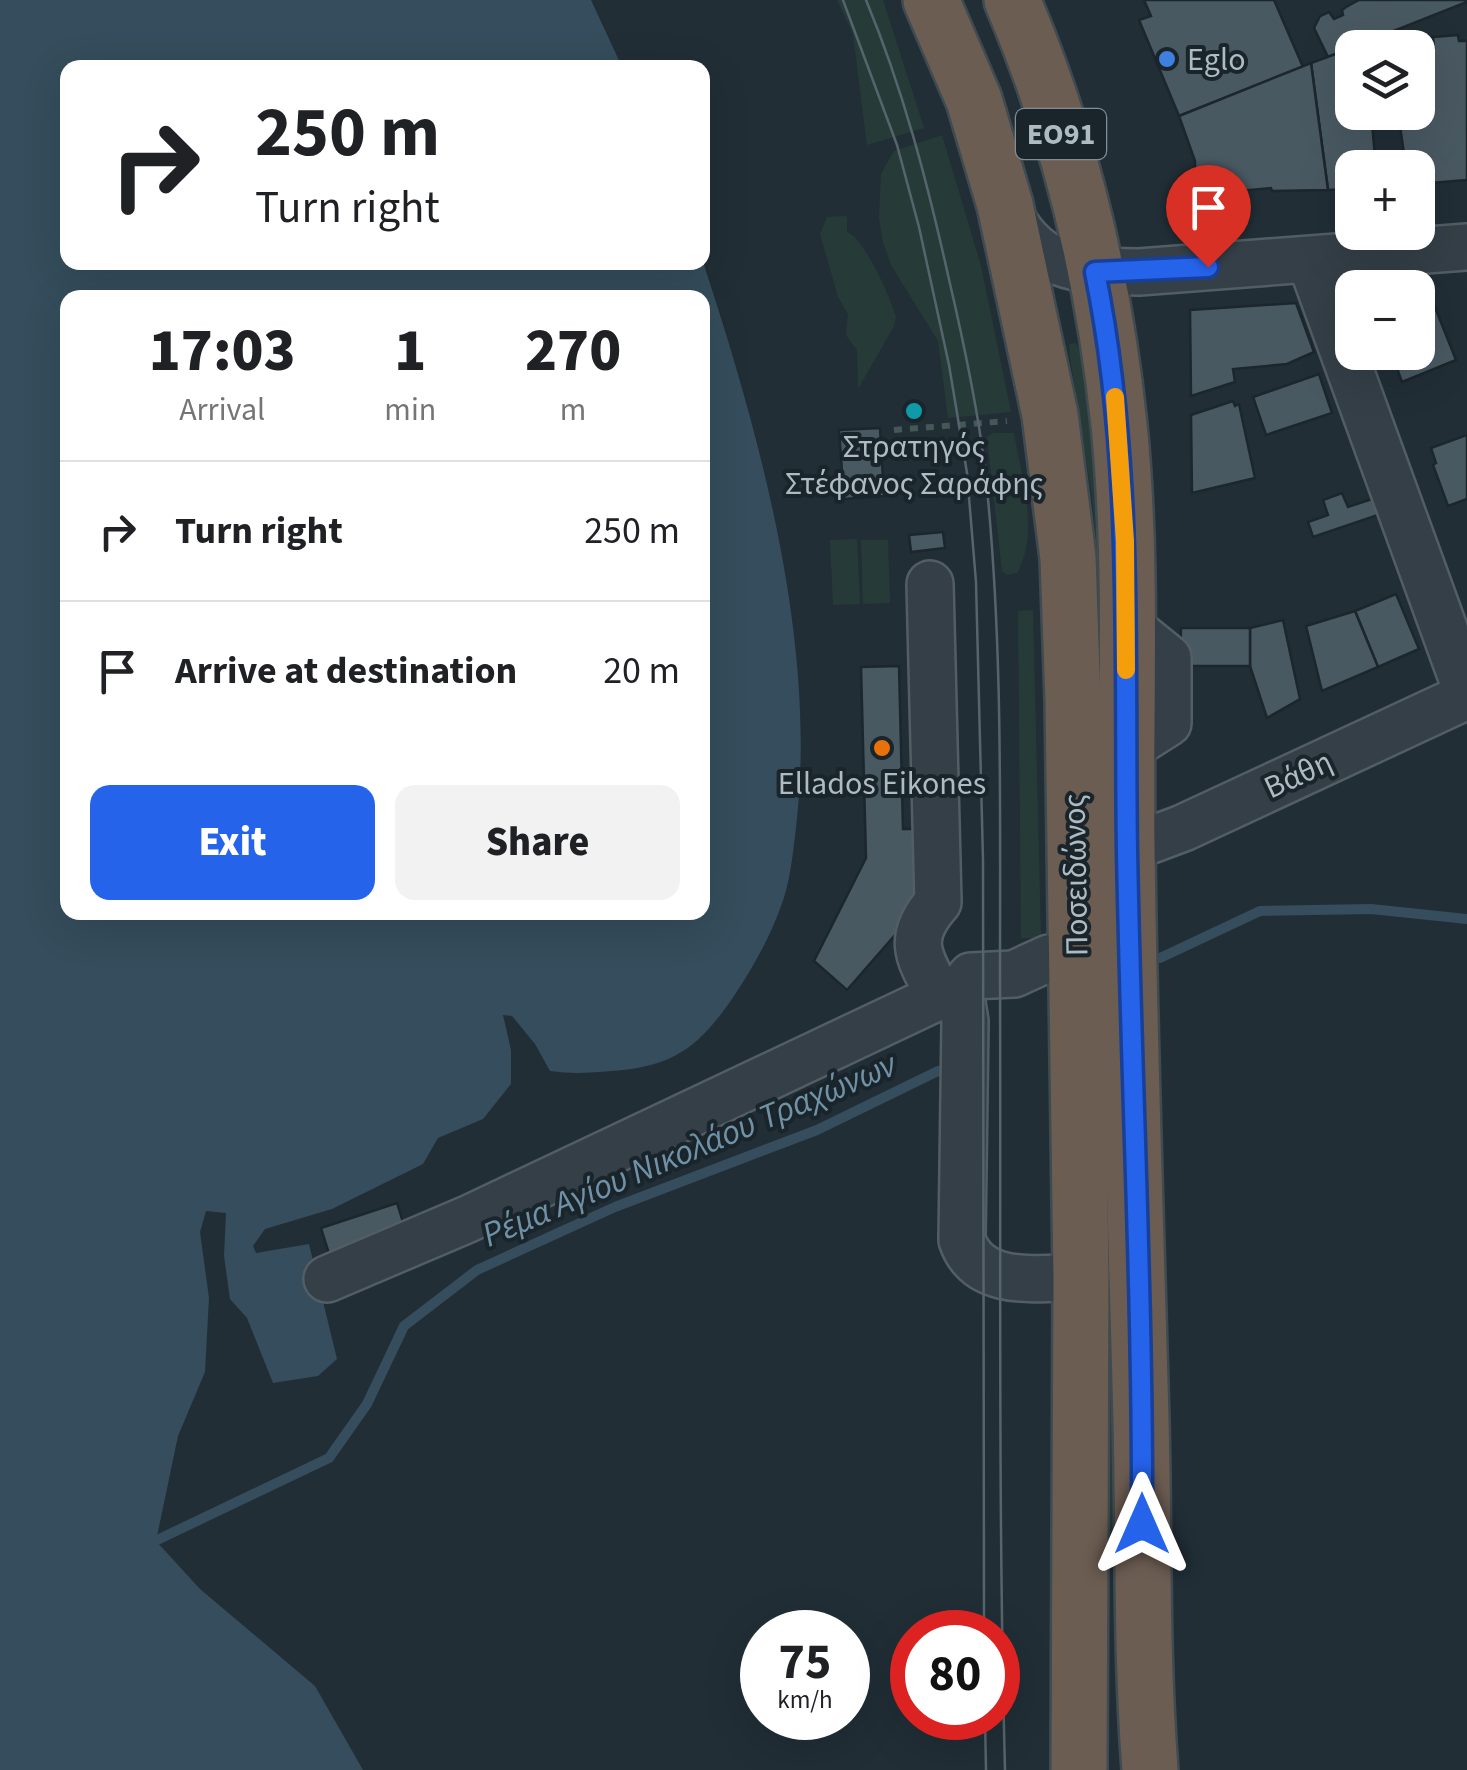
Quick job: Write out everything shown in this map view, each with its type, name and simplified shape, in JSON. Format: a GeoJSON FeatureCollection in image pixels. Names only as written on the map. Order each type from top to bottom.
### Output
{"type":"FeatureCollection","features":[{"type":"Feature","properties":{"kind":"highway","name":"Ποσειδώνος"},"geometry":{"type":"LineString","coordinates":[[931,0],[974,100],[1005,205],[1050,415],[1068,558],[1081,1277],[1080,1770]]}},
{"type":"Feature","properties":{"kind":"highway","name":"Ποσειδώνος"},"geometry":{"type":"LineString","coordinates":[[1012,0],[1066,148],[1106,328],[1119,426],[1142,1453],[1141,1630],[1150,1770]]}},
{"type":"Feature","properties":{"kind":"street"},"geometry":{"type":"LineString","coordinates":[[1005,205],[1016,229],[1046,256],[1073,268],[1095,272],[1140,272],[1467,247]]}},
{"type":"Feature","properties":{"kind":"street"},"geometry":{"type":"LineString","coordinates":[[1310,260],[1467,694]]}},
{"type":"Feature","properties":{"kind":"street"},"geometry":{"type":"LineString","coordinates":[[930,584],[938,902],[923,919],[917,950],[953,1004],[964,1104],[962,1240],[968,1255],[1001,1277],[1081,1277]]}},
{"type":"Feature","properties":{"kind":"street","name":"Βάθη"},"geometry":{"type":"LineString","coordinates":[[1127,849],[1183,828],[1467,694]]}},
{"type":"Feature","properties":{"kind":"street"},"geometry":{"type":"LineString","coordinates":[[327,1279],[953,1004],[972,976],[1014,974],[1049,958]]}},
{"type":"Feature","properties":{"kind":"path"},"geometry":{"type":"LineString","coordinates":[[894,430],[1020,420]]}},
{"type":"Feature","properties":{"kind":"green space"},"geometry":{"type":"Polygon","coordinates":[[[837,0],[883,0],[924,128],[867,145],[853,34],[837,0]]]}},
{"type":"Feature","properties":{"kind":"green space"},"geometry":{"type":"Polygon","coordinates":[[[942,135],[981,266],[1011,412],[948,418],[938,341],[891,265],[883,242],[879,218],[881,174],[894,151],[942,135]]]}},
{"type":"Feature","properties":{"kind":"green space"},"geometry":{"type":"Polygon","coordinates":[[[847,216],[847,232],[869,257],[896,317],[858,389],[857,350],[846,335],[848,314],[838,297],[820,234],[827,217],[847,216]]]}},
{"type":"Feature","properties":{"kind":"green space"},"geometry":{"type":"Polygon","coordinates":[[[1076,343],[1095,443],[1101,587],[1091,490],[1070,358],[1069,344],[1076,343]]]}},
{"type":"Feature","properties":{"kind":"green space"},"geometry":{"type":"Polygon","coordinates":[[[993,433],[1014,433],[1027,504],[1024,557],[1017,573],[1007,575],[1002,571],[987,437],[993,433]]]}},
{"type":"Feature","properties":{"kind":"green space"},"geometry":{"type":"Polygon","coordinates":[[[857,539],[860,604],[833,605],[830,540],[857,539]]]}},
{"type":"Feature","properties":{"kind":"green space"},"geometry":{"type":"Polygon","coordinates":[[[861,540],[888,540],[890,603],[863,604],[861,540]]]}},
{"type":"Feature","properties":{"kind":"green space"},"geometry":{"type":"Polygon","coordinates":[[[1033,610],[1041,938],[1021,938],[1018,611],[1033,610]]]}},
{"type":"Feature","properties":{"kind":"green space"},"geometry":{"type":"Polygon","coordinates":[[[1105,1008],[1121,1563],[1109,1563],[1105,1008]]]}},
{"type":"Feature","properties":{"kind":"water"},"geometry":{"type":"Polygon","coordinates":[[[0,0],[591,0],[619,60],[60,60],[60,270],[706,270],[745,398],[779,541],[799,686],[801,758],[792,858],[780,909],[765,943],[741,986],[709,1029],[683,1051],[652,1065],[565,1073],[550,1071],[535,1044],[512,1016],[503,1015],[511,1050],[511,1084],[483,1119],[438,1138],[423,1164],[332,1209],[265,1229],[253,1246],[256,1253],[309,1244],[337,1359],[318,1376],[273,1383],[247,1318],[230,1299],[224,1256],[226,1213],[206,1211],[200,1232],[209,1298],[205,1372],[178,1436],[156,1541],[200,1589],[315,1686],[363,1770],[0,1770],[0,0]]]}},
{"type":"Feature","properties":{"kind":"building"},"geometry":{"type":"Polygon","coordinates":[[[1144,0],[1274,0],[1303,67],[1179,116],[1139,20],[1151,16],[1144,0]]]}},
{"type":"Feature","properties":{"kind":"building"},"geometry":{"type":"Polygon","coordinates":[[[1359,0],[1467,0],[1396,30],[1335,30],[1335,54],[1328,57],[1314,28],[1320,16],[1329,12],[1334,19],[1343,15],[1342,10],[1359,0]]]}},
{"type":"Feature","properties":{"kind":"building"},"geometry":{"type":"Polygon","coordinates":[[[1458,35],[1459,41],[1467,41],[1467,180],[1435,183],[1435,150],[1403,150],[1401,130],[1435,130],[1435,37],[1458,35]]]}},
{"type":"Feature","properties":{"kind":"building"},"geometry":{"type":"Polygon","coordinates":[[[1335,54],[1335,130],[1373,130],[1374,150],[1335,150],[1335,190],[1328,190],[1311,63],[1335,54]]]}},
{"type":"Feature","properties":{"kind":"building"},"geometry":{"type":"Polygon","coordinates":[[[1311,63],[1328,190],[1271,188],[1195,195],[1195,161],[1179,116],[1311,63]]]}},
{"type":"Feature","properties":{"kind":"building"},"geometry":{"type":"Polygon","coordinates":[[[1296,303],[1314,352],[1287,364],[1233,369],[1235,382],[1191,396],[1190,310],[1296,303]]]}},
{"type":"Feature","properties":{"kind":"building"},"geometry":{"type":"Polygon","coordinates":[[[1435,307],[1456,360],[1435,369],[1435,307]]]}},
{"type":"Feature","properties":{"kind":"building"},"geometry":{"type":"Polygon","coordinates":[[[1398,370],[1431,370],[1402,382],[1398,370]]]}},
{"type":"Feature","properties":{"kind":"building"},"geometry":{"type":"Polygon","coordinates":[[[1319,374],[1332,413],[1266,435],[1253,397],[1319,374]]]}},
{"type":"Feature","properties":{"kind":"building"},"geometry":{"type":"Polygon","coordinates":[[[1233,401],[1235,406],[1239,404],[1255,478],[1192,493],[1191,415],[1233,401]]]}},
{"type":"Feature","properties":{"kind":"building"},"geometry":{"type":"Polygon","coordinates":[[[880,428],[884,496],[844,499],[839,430],[880,428]]]}},
{"type":"Feature","properties":{"kind":"building"},"geometry":{"type":"Polygon","coordinates":[[[1467,435],[1467,499],[1448,506],[1431,448],[1467,435]]]}},
{"type":"Feature","properties":{"kind":"building"},"geometry":{"type":"Polygon","coordinates":[[[1342,493],[1348,507],[1372,499],[1378,515],[1313,537],[1308,522],[1328,515],[1323,500],[1342,493]]]}},
{"type":"Feature","properties":{"kind":"building"},"geometry":{"type":"Polygon","coordinates":[[[943,532],[945,548],[911,552],[909,535],[943,532]]]}},
{"type":"Feature","properties":{"kind":"building"},"geometry":{"type":"Polygon","coordinates":[[[1396,594],[1419,649],[1378,667],[1355,611],[1396,594]]]}},
{"type":"Feature","properties":{"kind":"building"},"geometry":{"type":"Polygon","coordinates":[[[1355,611],[1378,667],[1322,691],[1306,626],[1355,611]]]}},
{"type":"Feature","properties":{"kind":"building"},"geometry":{"type":"Polygon","coordinates":[[[1283,620],[1300,699],[1267,718],[1250,666],[1250,628],[1283,620]]]}},
{"type":"Feature","properties":{"kind":"building"},"geometry":{"type":"Polygon","coordinates":[[[1181,628],[1250,628],[1250,666],[1180,666],[1181,628]]]}},
{"type":"Feature","properties":{"kind":"building","name":"Ellados Eikones"},"geometry":{"type":"Polygon","coordinates":[[[899,666],[903,829],[917,829],[922,904],[847,990],[814,961],[866,858],[861,667],[899,666]]]}},
{"type":"Feature","properties":{"kind":"building"},"geometry":{"type":"Polygon","coordinates":[[[397,1203],[407,1235],[331,1260],[321,1228],[397,1203]]]}},
{"type":"Feature","properties":{"kind":"waterway","name":"Ρέμα Αγίου Νικολάου Τραχώνων"},"geometry":{"type":"LineString","coordinates":[[1160,958],[1260,911],[1371,909],[1467,919]]}},
{"type":"Feature","properties":{"kind":"waterway","name":"Ρέμα Αγίου Νικολάου Τραχώνων"},"geometry":{"type":"LineString","coordinates":[[155,1541],[329,1458],[367,1404],[404,1326],[477,1270],[615,1207],[817,1130],[938,1071]]}},
{"type":"Feature","properties":{"kind":"tram line"},"geometry":{"type":"LineString","coordinates":[[843,0],[897,145],[919,227],[949,365],[967,473],[976,582],[983,860],[984,1610]]}},
{"type":"Feature","properties":{"kind":"tram line"},"geometry":{"type":"LineString","coordinates":[[866,0],[903,101],[940,240],[974,395],[991,531],[1000,783],[1005,1770]]}},
{"type":"Feature","properties":{"kind":"tram line"},"geometry":{"type":"LineString","coordinates":[[985,1740],[986,1770]]}},
{"type":"Feature","properties":{"kind":"slow traffic"},"geometry":{"type":"LineString","coordinates":[[1115,397],[1125,541],[1126,670]]}},
{"type":"Feature","properties":{"kind":"place","name":"Eglo"},"geometry":{"type":"Point","coordinates":[1167,59]}},
{"type":"Feature","properties":{"kind":"place","name":"Στρατηγός Στέφανος Σαράφης"},"geometry":{"type":"Point","coordinates":[914,411]}},
{"type":"Feature","properties":{"kind":"place","name":"Ellados Eikones"},"geometry":{"type":"Point","coordinates":[882,748]}},
{"type":"Feature","properties":{"kind":"route"},"geometry":{"type":"LineString","coordinates":[[1142,1524],[1127,849],[1125,541],[1119,426],[1095,272],[1208,267]]}}]}
